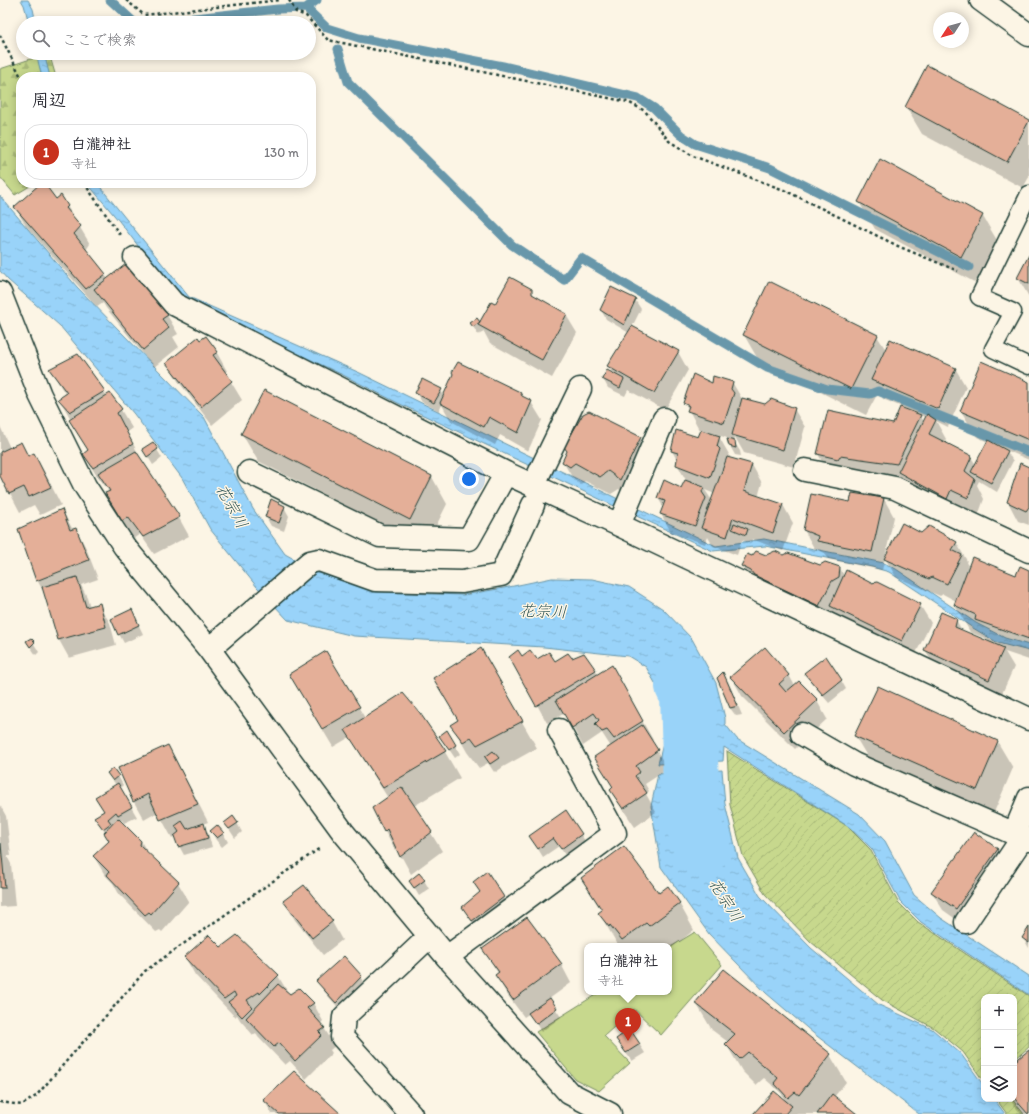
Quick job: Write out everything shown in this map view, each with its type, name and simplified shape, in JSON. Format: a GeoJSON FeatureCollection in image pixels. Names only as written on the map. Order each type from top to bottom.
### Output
{"type":"FeatureCollection","features":[{"type":"Feature","properties":{"kind":"street"},"geometry":{"type":"LineString","coordinates":[[981,0],[1029,35]]}},
{"type":"Feature","properties":{"kind":"street"},"geometry":{"type":"LineString","coordinates":[[135,258],[174,304],[506,473],[533,496],[619,525],[1029,719]]}},
{"type":"Feature","properties":{"kind":"street"},"geometry":{"type":"LineString","coordinates":[[0,293],[10,342],[40,395],[85,486],[124,546],[209,649],[344,832],[429,937],[569,1093],[610,1114]]}},
{"type":"Feature","properties":{"kind":"street"},"geometry":{"type":"LineString","coordinates":[[209,649],[310,562],[319,560],[375,580],[462,582],[501,575],[533,496],[580,389]]}},
{"type":"Feature","properties":{"kind":"street"},"geometry":{"type":"LineString","coordinates":[[619,525],[664,419]]}},
{"type":"Feature","properties":{"kind":"street"},"geometry":{"type":"LineString","coordinates":[[805,470],[895,488],[1029,551]]}},
{"type":"Feature","properties":{"kind":"street"},"geometry":{"type":"LineString","coordinates":[[248,472],[380,536],[468,539],[506,473]]}},
{"type":"Feature","properties":{"kind":"street"},"geometry":{"type":"LineString","coordinates":[[447,957],[615,833],[559,730]]}},
{"type":"Feature","properties":{"kind":"street"},"geometry":{"type":"LineString","coordinates":[[802,734],[854,764],[1022,837]]}},
{"type":"Feature","properties":{"kind":"street"},"geometry":{"type":"LineString","coordinates":[[966,922],[1022,837],[1029,798]]}},
{"type":"Feature","properties":{"kind":"street"},"geometry":{"type":"LineString","coordinates":[[411,1114],[342,1037],[344,1017],[429,937]]}},
{"type":"Feature","properties":{"kind":"lane"},"geometry":{"type":"LineString","coordinates":[[1029,194],[979,297],[1013,312],[993,349],[1029,366]]}},
{"type":"Feature","properties":{"kind":"path"},"geometry":{"type":"LineString","coordinates":[[126,0],[144,15],[280,0]]}},
{"type":"Feature","properties":{"kind":"path"},"geometry":{"type":"LineString","coordinates":[[289,0],[296,12],[306,16]]}},
{"type":"Feature","properties":{"kind":"path"},"geometry":{"type":"LineString","coordinates":[[316,27],[328,40],[628,102],[645,111],[669,142],[693,156],[784,190],[900,247],[958,271]]}},
{"type":"Feature","properties":{"kind":"path"},"geometry":{"type":"LineString","coordinates":[[0,35],[18,72]]}},
{"type":"Feature","properties":{"kind":"path"},"geometry":{"type":"LineString","coordinates":[[87,188],[135,258]]}},
{"type":"Feature","properties":{"kind":"path"},"geometry":{"type":"LineString","coordinates":[[0,1102],[22,1105],[36,1096],[145,971],[344,832]]}},
{"type":"Feature","properties":{"kind":"green space"},"geometry":{"type":"Polygon","coordinates":[[[28,60],[51,60],[55,72],[16,72],[16,188],[27,188],[15,195],[0,177],[0,69],[28,60]]]}},
{"type":"Feature","properties":{"kind":"green space"},"geometry":{"type":"Polygon","coordinates":[[[727,751],[847,826],[870,849],[898,902],[918,922],[1029,996],[1029,1047],[1017,1057],[1017,994],[981,994],[981,1078],[963,1052],[934,1028],[882,1000],[811,942],[765,894],[743,856],[730,805],[727,751]]]}},
{"type":"Feature","properties":{"kind":"green space"},"geometry":{"type":"Polygon","coordinates":[[[695,932],[722,965],[661,1035],[634,1009],[604,1036],[630,1063],[599,1091],[575,1079],[536,1032],[595,995],[672,995],[672,946],[695,932]]]}},
{"type":"Feature","properties":{"kind":"green space"},"geometry":{"type":"Polygon","coordinates":[[[998,1102],[1014,1102],[1024,1114],[1007,1114],[998,1102]]]}},
{"type":"Feature","properties":{"kind":"water"},"geometry":{"type":"Polygon","coordinates":[[[21,0],[28,0],[33,9],[34,16],[27,16],[21,0]]]}},
{"type":"Feature","properties":{"kind":"water"},"geometry":{"type":"Polygon","coordinates":[[[38,60],[46,60],[49,72],[41,72],[38,60]]]}},
{"type":"Feature","properties":{"kind":"water"},"geometry":{"type":"Polygon","coordinates":[[[91,188],[101,188],[189,297],[360,373],[716,546],[764,539],[884,563],[896,569],[976,623],[1005,638],[1029,645],[1029,651],[998,643],[889,572],[872,567],[765,546],[713,551],[610,504],[398,403],[345,376],[205,312],[184,300],[162,277],[119,221],[91,188]]]}},
{"type":"Feature","properties":{"kind":"water"},"geometry":{"type":"Polygon","coordinates":[[[0,196],[77,287],[204,417],[253,509],[285,554],[319,573],[377,592],[463,595],[552,578],[592,579],[629,587],[663,609],[692,639],[716,683],[725,718],[725,724],[737,739],[859,814],[885,841],[914,895],[941,918],[1029,976],[1029,995],[921,922],[900,901],[872,849],[849,827],[724,747],[723,761],[658,764],[665,735],[663,697],[646,667],[628,656],[544,647],[354,636],[288,620],[257,587],[210,529],[182,478],[134,414],[60,326],[8,280],[0,271],[0,196]]]}},
{"type":"Feature","properties":{"kind":"water"},"geometry":{"type":"Polygon","coordinates":[[[722,770],[725,804],[738,858],[760,896],[811,948],[879,1005],[932,1029],[961,1054],[981,1082],[981,1102],[996,1102],[1005,1114],[919,1114],[813,1033],[766,993],[709,934],[661,867],[651,806],[658,774],[722,770]]]}},
{"type":"Feature","properties":{"kind":"building"},"geometry":{"type":"Polygon","coordinates":[[[927,65],[1029,120],[1007,162],[905,107],[927,65]]]}},
{"type":"Feature","properties":{"kind":"building"},"geometry":{"type":"Polygon","coordinates":[[[880,159],[983,215],[961,257],[858,202],[880,159]]]}},
{"type":"Feature","properties":{"kind":"building"},"geometry":{"type":"Polygon","coordinates":[[[35,188],[48,188],[56,199],[61,195],[68,206],[66,208],[81,226],[74,234],[106,274],[86,289],[14,207],[35,188]]]}},
{"type":"Feature","properties":{"kind":"building"},"geometry":{"type":"Polygon","coordinates":[[[1029,255],[1029,284],[1017,278],[1029,255]]]}},
{"type":"Feature","properties":{"kind":"building"},"geometry":{"type":"Polygon","coordinates":[[[126,264],[168,315],[162,319],[169,328],[143,350],[94,289],[126,264]]]}},
{"type":"Feature","properties":{"kind":"building"},"geometry":{"type":"Polygon","coordinates":[[[510,277],[532,289],[532,294],[567,314],[542,360],[478,325],[491,302],[495,304],[510,277]]]}},
{"type":"Feature","properties":{"kind":"building"},"geometry":{"type":"Polygon","coordinates":[[[769,281],[878,335],[851,389],[743,335],[769,281]]]}},
{"type":"Feature","properties":{"kind":"building"},"geometry":{"type":"Polygon","coordinates":[[[611,287],[636,299],[624,325],[600,310],[611,287]]]}},
{"type":"Feature","properties":{"kind":"building"},"geometry":{"type":"Polygon","coordinates":[[[477,318],[480,322],[473,327],[470,323],[477,318]]]}},
{"type":"Feature","properties":{"kind":"building"},"geometry":{"type":"Polygon","coordinates":[[[632,326],[679,351],[654,393],[607,366],[632,326]]]}},
{"type":"Feature","properties":{"kind":"building"},"geometry":{"type":"Polygon","coordinates":[[[206,336],[218,352],[213,355],[232,381],[201,407],[166,363],[198,337],[200,340],[206,336]]]}},
{"type":"Feature","properties":{"kind":"building"},"geometry":{"type":"Polygon","coordinates":[[[890,339],[956,368],[938,409],[871,380],[890,339]]]}},
{"type":"Feature","properties":{"kind":"building"},"geometry":{"type":"Polygon","coordinates":[[[78,354],[105,391],[70,412],[58,399],[67,393],[49,369],[78,354]]]}},
{"type":"Feature","properties":{"kind":"building"},"geometry":{"type":"Polygon","coordinates":[[[981,361],[1029,382],[1029,440],[960,411],[981,361]]]}},
{"type":"Feature","properties":{"kind":"building"},"geometry":{"type":"Polygon","coordinates":[[[458,362],[520,392],[522,396],[532,401],[518,433],[489,417],[484,427],[440,403],[453,374],[452,372],[458,362]]]}},
{"type":"Feature","properties":{"kind":"building"},"geometry":{"type":"Polygon","coordinates":[[[607,370],[624,379],[620,388],[602,379],[607,370]]]}},
{"type":"Feature","properties":{"kind":"building"},"geometry":{"type":"Polygon","coordinates":[[[693,374],[712,383],[713,376],[733,382],[731,389],[734,393],[724,423],[687,411],[689,406],[683,403],[693,374]]]}},
{"type":"Feature","properties":{"kind":"building"},"geometry":{"type":"Polygon","coordinates":[[[422,379],[442,389],[434,403],[415,393],[422,379]]]}},
{"type":"Feature","properties":{"kind":"building"},"geometry":{"type":"Polygon","coordinates":[[[264,390],[432,476],[410,520],[241,434],[264,390]]]}},
{"type":"Feature","properties":{"kind":"building"},"geometry":{"type":"Polygon","coordinates":[[[110,393],[122,409],[117,413],[133,444],[93,468],[83,454],[88,450],[69,420],[110,393]]]}},
{"type":"Feature","properties":{"kind":"building"},"geometry":{"type":"Polygon","coordinates":[[[742,398],[765,404],[771,399],[795,408],[783,450],[732,435],[742,398]]]}},
{"type":"Feature","properties":{"kind":"building"},"geometry":{"type":"Polygon","coordinates":[[[900,407],[921,415],[897,464],[840,456],[838,459],[817,454],[828,410],[893,424],[900,407]]]}},
{"type":"Feature","properties":{"kind":"building"},"geometry":{"type":"Polygon","coordinates":[[[589,411],[641,437],[620,480],[608,471],[600,477],[575,463],[570,467],[562,462],[567,451],[564,447],[583,414],[589,411]]]}},
{"type":"Feature","properties":{"kind":"building"},"geometry":{"type":"Polygon","coordinates":[[[927,414],[936,420],[929,434],[972,456],[965,471],[975,479],[968,498],[951,490],[947,499],[898,472],[927,414]]]}},
{"type":"Feature","properties":{"kind":"building"},"geometry":{"type":"Polygon","coordinates":[[[676,430],[698,437],[701,430],[720,436],[717,446],[720,449],[710,478],[676,465],[678,453],[671,451],[676,430]]]}},
{"type":"Feature","properties":{"kind":"building"},"geometry":{"type":"Polygon","coordinates":[[[727,439],[735,441],[736,448],[729,446],[727,439]]]}},
{"type":"Feature","properties":{"kind":"building"},"geometry":{"type":"Polygon","coordinates":[[[988,440],[1008,451],[991,483],[971,472],[988,440]]]}},
{"type":"Feature","properties":{"kind":"building"},"geometry":{"type":"Polygon","coordinates":[[[21,442],[28,456],[34,453],[51,487],[29,497],[24,487],[9,494],[0,476],[0,452],[21,442]]]}},
{"type":"Feature","properties":{"kind":"building"},"geometry":{"type":"Polygon","coordinates":[[[153,442],[158,449],[147,457],[142,449],[153,442]]]}},
{"type":"Feature","properties":{"kind":"building"},"geometry":{"type":"Polygon","coordinates":[[[136,451],[180,517],[143,537],[128,517],[122,521],[105,493],[110,491],[98,473],[136,451]]]}},
{"type":"Feature","properties":{"kind":"building"},"geometry":{"type":"Polygon","coordinates":[[[727,457],[752,464],[744,491],[783,504],[773,533],[733,518],[727,537],[701,528],[727,457]]]}},
{"type":"Feature","properties":{"kind":"building"},"geometry":{"type":"Polygon","coordinates":[[[1020,463],[1029,467],[1029,507],[1026,511],[1007,502],[1020,463]]]}},
{"type":"Feature","properties":{"kind":"building"},"geometry":{"type":"Polygon","coordinates":[[[664,480],[681,488],[685,480],[704,487],[702,492],[706,498],[695,526],[660,514],[665,501],[657,498],[664,480]]]}},
{"type":"Feature","properties":{"kind":"building"},"geometry":{"type":"Polygon","coordinates":[[[852,493],[884,498],[872,552],[817,541],[818,536],[803,530],[811,494],[850,502],[852,493]]]}},
{"type":"Feature","properties":{"kind":"building"},"geometry":{"type":"Polygon","coordinates":[[[271,499],[285,506],[279,523],[265,517],[271,499]]]}},
{"type":"Feature","properties":{"kind":"building"},"geometry":{"type":"Polygon","coordinates":[[[62,509],[70,530],[76,528],[89,560],[36,581],[18,529],[62,509]]]}},
{"type":"Feature","properties":{"kind":"building"},"geometry":{"type":"Polygon","coordinates":[[[734,523],[748,529],[746,535],[732,529],[734,523]]]}},
{"type":"Feature","properties":{"kind":"building"},"geometry":{"type":"Polygon","coordinates":[[[902,523],[921,533],[929,526],[957,542],[952,550],[962,555],[947,584],[932,577],[929,579],[884,559],[902,523]]]}},
{"type":"Feature","properties":{"kind":"building"},"geometry":{"type":"Polygon","coordinates":[[[756,551],[766,555],[775,551],[784,555],[788,553],[820,565],[825,562],[840,567],[839,577],[832,581],[819,606],[754,575],[751,571],[741,566],[747,554],[752,556],[756,551]]]}},
{"type":"Feature","properties":{"kind":"building"},"geometry":{"type":"Polygon","coordinates":[[[972,557],[1016,575],[1020,566],[1029,570],[1029,639],[975,620],[976,615],[954,605],[972,557]]]}},
{"type":"Feature","properties":{"kind":"building"},"geometry":{"type":"Polygon","coordinates":[[[846,570],[871,583],[877,582],[921,604],[902,641],[830,606],[846,570]]]}},
{"type":"Feature","properties":{"kind":"building"},"geometry":{"type":"Polygon","coordinates":[[[77,577],[86,607],[100,603],[106,627],[58,640],[42,587],[77,577]]]}},
{"type":"Feature","properties":{"kind":"building"},"geometry":{"type":"Polygon","coordinates":[[[132,609],[139,625],[118,635],[111,619],[132,609]]]}},
{"type":"Feature","properties":{"kind":"building"},"geometry":{"type":"Polygon","coordinates":[[[941,612],[957,619],[955,627],[1004,648],[989,680],[924,650],[941,612]]]}},
{"type":"Feature","properties":{"kind":"building"},"geometry":{"type":"Polygon","coordinates":[[[31,638],[35,642],[30,647],[26,641],[31,638]]]}},
{"type":"Feature","properties":{"kind":"building"},"geometry":{"type":"Polygon","coordinates":[[[765,647],[789,675],[779,684],[786,692],[799,681],[818,700],[784,732],[730,677],[765,647]]]}},
{"type":"Feature","properties":{"kind":"building"},"geometry":{"type":"Polygon","coordinates":[[[481,648],[523,721],[477,745],[471,737],[463,742],[450,725],[458,720],[433,678],[481,648]]]}},
{"type":"Feature","properties":{"kind":"building"},"geometry":{"type":"Polygon","coordinates":[[[518,650],[522,656],[530,650],[537,659],[549,652],[555,661],[568,653],[572,658],[584,653],[596,670],[536,706],[509,657],[518,650]]]}},
{"type":"Feature","properties":{"kind":"building"},"geometry":{"type":"Polygon","coordinates":[[[326,651],[360,707],[322,729],[289,674],[326,651]]]}},
{"type":"Feature","properties":{"kind":"building"},"geometry":{"type":"Polygon","coordinates":[[[826,656],[842,680],[823,695],[804,673],[826,656]]]}},
{"type":"Feature","properties":{"kind":"building"},"geometry":{"type":"Polygon","coordinates":[[[612,665],[643,721],[614,739],[607,730],[602,732],[595,724],[599,720],[594,713],[572,728],[556,700],[612,665]]]}},
{"type":"Feature","properties":{"kind":"building"},"geometry":{"type":"Polygon","coordinates":[[[723,672],[738,706],[730,708],[717,678],[723,672]]]}},
{"type":"Feature","properties":{"kind":"building"},"geometry":{"type":"Polygon","coordinates":[[[878,686],[998,741],[977,790],[854,736],[878,686]]]}},
{"type":"Feature","properties":{"kind":"building"},"geometry":{"type":"Polygon","coordinates":[[[403,693],[420,713],[446,751],[383,788],[345,730],[403,693]]]}},
{"type":"Feature","properties":{"kind":"building"},"geometry":{"type":"Polygon","coordinates":[[[642,725],[658,750],[636,766],[640,772],[635,776],[647,793],[623,809],[610,790],[613,787],[594,757],[642,725]]]}},
{"type":"Feature","properties":{"kind":"building"},"geometry":{"type":"Polygon","coordinates":[[[447,730],[456,745],[449,750],[439,736],[447,730]]]}},
{"type":"Feature","properties":{"kind":"building"},"geometry":{"type":"Polygon","coordinates":[[[168,745],[198,804],[160,820],[148,794],[133,802],[118,768],[168,745]]]}},
{"type":"Feature","properties":{"kind":"building"},"geometry":{"type":"Polygon","coordinates":[[[493,751],[499,758],[490,764],[485,757],[493,751]]]}},
{"type":"Feature","properties":{"kind":"building"},"geometry":{"type":"Polygon","coordinates":[[[113,768],[119,776],[113,781],[107,773],[113,768]]]}},
{"type":"Feature","properties":{"kind":"building"},"geometry":{"type":"Polygon","coordinates":[[[118,783],[132,807],[118,815],[116,812],[108,819],[111,823],[103,829],[94,817],[104,811],[95,797],[118,783]]]}},
{"type":"Feature","properties":{"kind":"building"},"geometry":{"type":"Polygon","coordinates":[[[402,787],[432,832],[400,857],[387,829],[384,832],[372,808],[402,787]]]}},
{"type":"Feature","properties":{"kind":"building"},"geometry":{"type":"Polygon","coordinates":[[[566,810],[582,834],[561,849],[553,838],[538,849],[529,836],[566,810]]]}},
{"type":"Feature","properties":{"kind":"building"},"geometry":{"type":"Polygon","coordinates":[[[233,816],[238,823],[229,829],[224,823],[233,816]]]}},
{"type":"Feature","properties":{"kind":"building"},"geometry":{"type":"Polygon","coordinates":[[[118,818],[141,841],[140,845],[179,882],[151,914],[149,912],[145,915],[107,875],[109,872],[93,856],[109,841],[104,833],[118,818]]]}},
{"type":"Feature","properties":{"kind":"building"},"geometry":{"type":"Polygon","coordinates":[[[182,821],[187,829],[204,823],[208,838],[178,847],[174,836],[179,832],[175,826],[182,821]]]}},
{"type":"Feature","properties":{"kind":"building"},"geometry":{"type":"Polygon","coordinates":[[[217,825],[224,833],[217,838],[210,831],[217,825]]]}},
{"type":"Feature","properties":{"kind":"building"},"geometry":{"type":"Polygon","coordinates":[[[974,832],[998,849],[956,909],[931,892],[974,832]]]}},
{"type":"Feature","properties":{"kind":"building"},"geometry":{"type":"Polygon","coordinates":[[[1,844],[5,888],[0,888],[1,844]]]}},
{"type":"Feature","properties":{"kind":"building"},"geometry":{"type":"Polygon","coordinates":[[[624,846],[659,893],[668,886],[680,903],[649,926],[646,923],[622,940],[598,913],[602,910],[581,878],[624,846]]]}},
{"type":"Feature","properties":{"kind":"building"},"geometry":{"type":"Polygon","coordinates":[[[487,871],[504,897],[472,921],[462,907],[480,892],[473,882],[487,871]]]}},
{"type":"Feature","properties":{"kind":"building"},"geometry":{"type":"Polygon","coordinates":[[[419,873],[425,880],[414,888],[409,881],[419,873]]]}},
{"type":"Feature","properties":{"kind":"building"},"geometry":{"type":"Polygon","coordinates":[[[304,885],[333,921],[312,938],[283,901],[304,885]]]}},
{"type":"Feature","properties":{"kind":"building"},"geometry":{"type":"Polygon","coordinates":[[[527,917],[562,964],[513,1000],[495,975],[499,972],[482,949],[527,917]]]}},
{"type":"Feature","properties":{"kind":"building"},"geometry":{"type":"Polygon","coordinates":[[[1029,927],[1029,943],[1022,938],[1029,927]]]}},
{"type":"Feature","properties":{"kind":"building"},"geometry":{"type":"Polygon","coordinates":[[[209,935],[221,947],[237,935],[279,975],[260,994],[259,992],[247,1000],[252,1007],[242,1017],[228,1002],[236,996],[234,992],[224,999],[184,957],[209,935]]]}},
{"type":"Feature","properties":{"kind":"building"},"geometry":{"type":"Polygon","coordinates":[[[344,956],[362,976],[336,1003],[316,981],[344,956]]]}},
{"type":"Feature","properties":{"kind":"building"},"geometry":{"type":"Polygon","coordinates":[[[724,969],[831,1054],[799,1095],[795,1092],[788,1098],[774,1083],[778,1078],[748,1052],[740,1059],[725,1044],[735,1034],[695,1003],[724,969]]]}},
{"type":"Feature","properties":{"kind":"building"},"geometry":{"type":"Polygon","coordinates":[[[278,984],[290,994],[299,988],[314,1003],[307,1008],[325,1028],[319,1032],[322,1035],[295,1061],[279,1043],[274,1047],[246,1018],[278,984]]]}},
{"type":"Feature","properties":{"kind":"building"},"geometry":{"type":"Polygon","coordinates":[[[550,998],[557,1008],[536,1024],[528,1013],[550,998]]]}},
{"type":"Feature","properties":{"kind":"building"},"geometry":{"type":"Polygon","coordinates":[[[630,1029],[640,1044],[626,1053],[616,1039],[630,1029]]]}},
{"type":"Feature","properties":{"kind":"building"},"geometry":{"type":"Polygon","coordinates":[[[1029,1050],[1029,1114],[1017,1101],[1017,1060],[1029,1050]]]}},
{"type":"Feature","properties":{"kind":"building"},"geometry":{"type":"Polygon","coordinates":[[[294,1071],[341,1114],[279,1114],[263,1100],[294,1071]]]}},
{"type":"Feature","properties":{"kind":"building"},"geometry":{"type":"Polygon","coordinates":[[[774,1091],[792,1106],[785,1114],[753,1114],[774,1091]]]}},
{"type":"Feature","properties":{"kind":"building"},"geometry":{"type":"Polygon","coordinates":[[[832,1094],[857,1114],[817,1114],[832,1094]]]}},
{"type":"Feature","properties":{"kind":"waterway"},"geometry":{"type":"LineString","coordinates":[[110,0],[127,16]]}},
{"type":"Feature","properties":{"kind":"waterway"},"geometry":{"type":"LineString","coordinates":[[306,8],[317,0]]}},
{"type":"Feature","properties":{"kind":"waterway"},"geometry":{"type":"LineString","coordinates":[[213,16],[278,9],[306,8],[314,16]]}},
{"type":"Feature","properties":{"kind":"waterway"},"geometry":{"type":"LineString","coordinates":[[316,18],[327,28],[359,38],[503,66],[638,98],[654,108],[681,135],[695,144],[770,168],[969,267]]}},
{"type":"Feature","properties":{"kind":"waterway"},"geometry":{"type":"LineString","coordinates":[[338,49],[348,82],[512,245],[564,280],[581,258],[767,368],[827,389],[870,394],[878,391],[1029,452]]}},
{"type":"Feature","properties":{"kind":"waterway","name":"花宗川"},"geometry":{"type":"LineString","coordinates":[[683,686],[688,695],[692,818],[701,848]]}},
{"type":"Feature","properties":{"kind":"place","name":"白瀧神社"},"geometry":{"type":"Point","coordinates":[628,1041]}}]}
